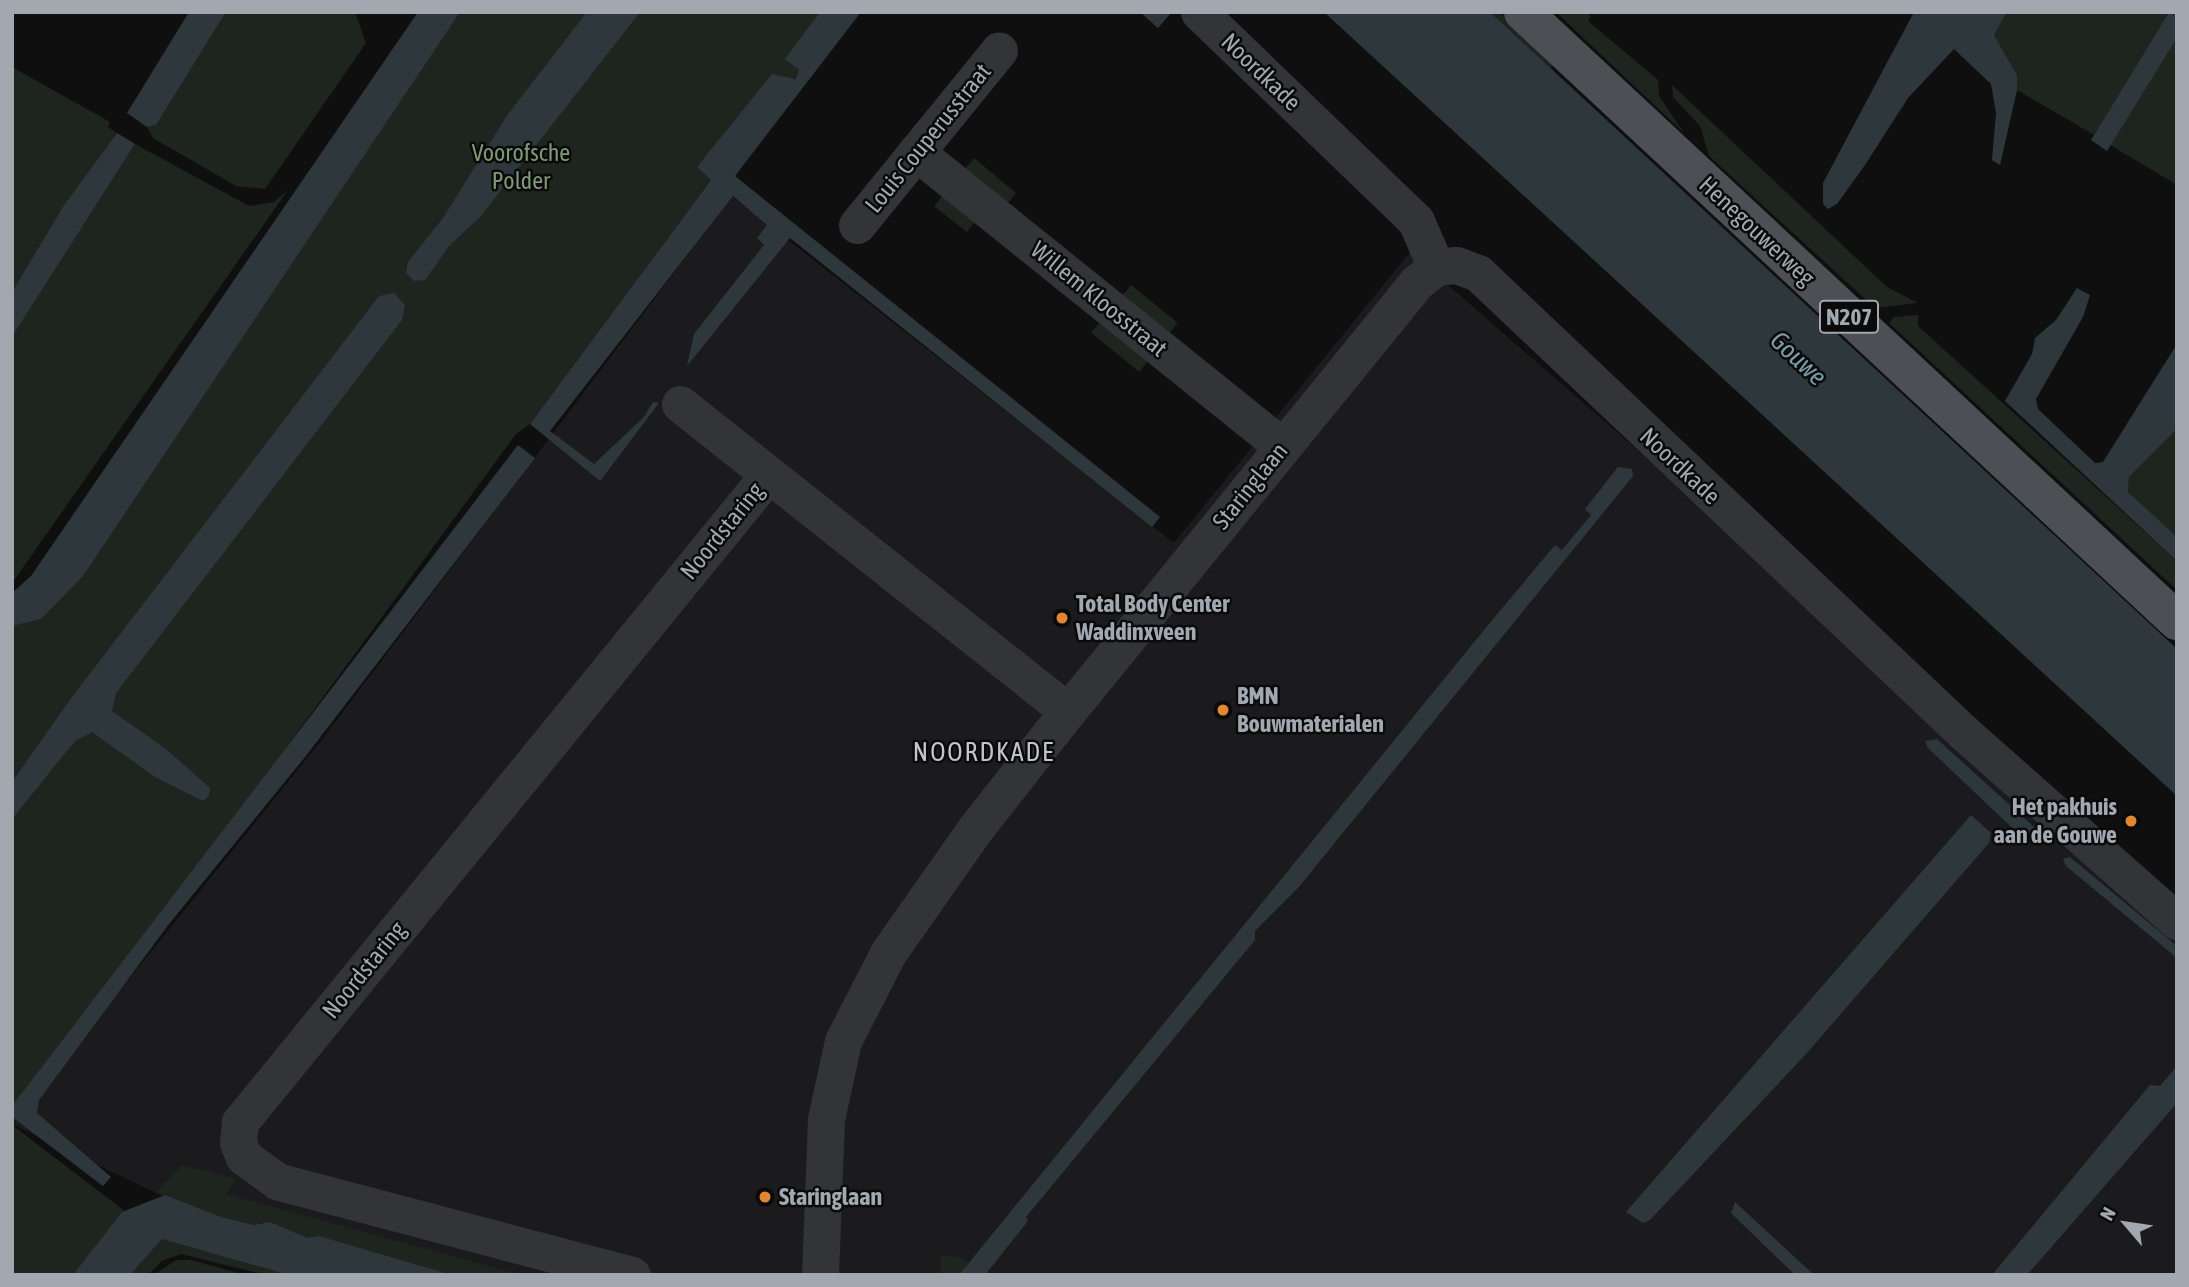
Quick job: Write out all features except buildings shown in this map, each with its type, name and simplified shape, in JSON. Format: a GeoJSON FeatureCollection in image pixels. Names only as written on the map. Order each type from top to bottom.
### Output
{"type":"FeatureCollection","features":[{"type":"Feature","properties":{"kind":"main road","name":"Henegouwerweg"},"geometry":{"type":"LineString","coordinates":[[1523,12],[2177,621]]}},
{"type":"Feature","properties":{"kind":"street","name":"Noordkade"},"geometry":{"type":"LineString","coordinates":[[1199,12],[1416,221],[1436,267],[1456,265],[1478,273],[1963,732],[2177,921]]}},
{"type":"Feature","properties":{"kind":"street","name":"Louis Couperusstraat"},"geometry":{"type":"LineString","coordinates":[[857,225],[999,50]]}},
{"type":"Feature","properties":{"kind":"street","name":"Willem Kloosstraat"},"geometry":{"type":"LineString","coordinates":[[916,152],[1282,446]]}},
{"type":"Feature","properties":{"kind":"street","name":"Staringlaan"},"geometry":{"type":"LineString","coordinates":[[820,1275],[826,1119],[843,1041],[888,953],[936,883],[1068,711],[1417,282],[1436,267]]}},
{"type":"Feature","properties":{"kind":"street"},"geometry":{"type":"LineString","coordinates":[[680,404],[1068,711]]}},
{"type":"Feature","properties":{"kind":"street","name":"Noordstaring"},"geometry":{"type":"LineString","coordinates":[[632,1275],[277,1181],[244,1157],[238,1143],[240,1122],[768,475]]}},
{"type":"Feature","properties":{"kind":"shaded area"},"geometry":{"type":"Polygon","coordinates":[[[732,196],[1174,543],[1410,252],[1634,447],[1999,785],[2177,939],[2177,1275],[432,1275],[198,1213],[12,1124],[321,741],[732,196]]]}},
{"type":"Feature","properties":{"kind":"green space"},"geometry":{"type":"Polygon","coordinates":[[[226,12],[355,12],[366,43],[265,189],[236,186],[153,138],[147,127],[156,125],[226,12]]]}},
{"type":"Feature","properties":{"kind":"green space","name":"Voorofsche Polder"},"geometry":{"type":"Polygon","coordinates":[[[438,12],[824,12],[789,62],[799,70],[794,79],[706,175],[711,180],[530,424],[516,434],[12,1122],[12,601],[44,591],[438,12]]]}},
{"type":"Feature","properties":{"kind":"green space"},"geometry":{"type":"Polygon","coordinates":[[[1490,12],[1500,12],[1554,64],[1550,68],[1490,12]]]}},
{"type":"Feature","properties":{"kind":"green space"},"geometry":{"type":"Polygon","coordinates":[[[1556,12],[1587,12],[1591,17],[1588,21],[1658,80],[1659,96],[1684,133],[1556,12]]]}},
{"type":"Feature","properties":{"kind":"green space"},"geometry":{"type":"Polygon","coordinates":[[[2007,12],[2169,12],[2094,135],[2017,90],[2017,75],[1994,35],[2007,12]]]}},
{"type":"Feature","properties":{"kind":"green space"},"geometry":{"type":"Polygon","coordinates":[[[2177,38],[2177,185],[2110,145],[2177,38]]]}},
{"type":"Feature","properties":{"kind":"green space"},"geometry":{"type":"Polygon","coordinates":[[[12,67],[110,122],[108,127],[117,133],[64,205],[12,292],[12,67]]]}},
{"type":"Feature","properties":{"kind":"green space"},"geometry":{"type":"Polygon","coordinates":[[[1672,85],[1887,287],[1918,303],[1875,308],[1709,156],[1700,126],[1673,97],[1672,85]]]}},
{"type":"Feature","properties":{"kind":"green space"},"geometry":{"type":"Polygon","coordinates":[[[135,144],[249,206],[274,202],[288,190],[12,583],[12,337],[135,144]]]}},
{"type":"Feature","properties":{"kind":"green space"},"geometry":{"type":"Polygon","coordinates":[[[974,158],[1016,193],[1004,208],[962,173],[974,158]]]}},
{"type":"Feature","properties":{"kind":"green space"},"geometry":{"type":"Polygon","coordinates":[[[945,192],[978,218],[967,232],[934,206],[945,192]]]}},
{"type":"Feature","properties":{"kind":"green space"},"geometry":{"type":"Polygon","coordinates":[[[1131,285],[1178,323],[1166,338],[1119,300],[1131,285]]]}},
{"type":"Feature","properties":{"kind":"green space"},"geometry":{"type":"Polygon","coordinates":[[[1918,315],[1918,326],[2177,561],[2177,590],[1889,323],[1894,317],[1918,315]]]}},
{"type":"Feature","properties":{"kind":"green space"},"geometry":{"type":"Polygon","coordinates":[[[1103,318],[1151,357],[1139,372],[1091,333],[1103,318]]]}},
{"type":"Feature","properties":{"kind":"green space"},"geometry":{"type":"Polygon","coordinates":[[[2177,429],[2177,537],[2128,493],[2129,477],[2177,429]]]}},
{"type":"Feature","properties":{"kind":"green space"},"geometry":{"type":"Polygon","coordinates":[[[12,1125],[147,1228],[110,1275],[12,1275],[12,1125]]]}},
{"type":"Feature","properties":{"kind":"green space"},"geometry":{"type":"Polygon","coordinates":[[[182,1165],[236,1179],[226,1194],[522,1275],[452,1275],[319,1236],[308,1238],[271,1222],[254,1225],[221,1217],[157,1192],[182,1165]]]}},
{"type":"Feature","properties":{"kind":"green space"},"geometry":{"type":"Polygon","coordinates":[[[162,1239],[289,1275],[266,1275],[181,1254],[162,1261],[148,1275],[130,1275],[162,1239]]]}},
{"type":"Feature","properties":{"kind":"green space"},"geometry":{"type":"Polygon","coordinates":[[[941,1255],[961,1258],[968,1264],[959,1275],[940,1275],[941,1255]]]}},
{"type":"Feature","properties":{"kind":"green space"},"geometry":{"type":"Polygon","coordinates":[[[176,1260],[191,1260],[246,1275],[154,1275],[176,1260]]]}},
{"type":"Feature","properties":{"kind":"water"},"geometry":{"type":"Polygon","coordinates":[[[189,12],[226,12],[156,125],[147,127],[127,113],[189,12]]]}},
{"type":"Feature","properties":{"kind":"water"},"geometry":{"type":"Polygon","coordinates":[[[418,12],[460,12],[83,576],[41,619],[12,626],[12,593],[31,576],[418,12]]]}},
{"type":"Feature","properties":{"kind":"water"},"geometry":{"type":"Polygon","coordinates":[[[587,12],[640,12],[481,216],[449,246],[425,280],[414,281],[406,273],[408,262],[443,218],[508,114],[587,12]]]}},
{"type":"Feature","properties":{"kind":"water"},"geometry":{"type":"Polygon","coordinates":[[[820,12],[861,12],[735,176],[1160,517],[1152,527],[790,238],[687,366],[694,334],[764,245],[757,238],[767,225],[733,196],[550,431],[594,464],[644,417],[653,402],[659,403],[600,481],[530,424],[711,180],[697,167],[772,74],[795,79],[799,70],[785,59],[820,12]]]}},
{"type":"Feature","properties":{"kind":"water"},"geometry":{"type":"Polygon","coordinates":[[[1140,12],[1168,12],[1170,14],[1158,28],[1140,12]]]}},
{"type":"Feature","properties":{"kind":"water","name":"Gouwe"},"geometry":{"type":"Polygon","coordinates":[[[1324,12],[1490,12],[2177,649],[2177,796],[1324,12]]]}},
{"type":"Feature","properties":{"kind":"water"},"geometry":{"type":"Polygon","coordinates":[[[1914,12],[2007,12],[1994,35],[2017,75],[2017,90],[2000,165],[1992,160],[1996,113],[1991,84],[1954,49],[1908,98],[1837,204],[1828,209],[1823,204],[1823,183],[1914,12]]]}},
{"type":"Feature","properties":{"kind":"water"},"geometry":{"type":"Polygon","coordinates":[[[2169,12],[2177,12],[2177,38],[2107,151],[2091,140],[2169,12]]]}},
{"type":"Feature","properties":{"kind":"water"},"geometry":{"type":"Polygon","coordinates":[[[117,133],[135,144],[12,337],[12,292],[64,205],[117,133]]]}},
{"type":"Feature","properties":{"kind":"water"},"geometry":{"type":"Polygon","coordinates":[[[2077,288],[2090,295],[2083,317],[2036,399],[2038,409],[2095,463],[2103,462],[2177,344],[2177,429],[2129,477],[2128,492],[2177,537],[2177,561],[2005,401],[2032,354],[2035,338],[2056,320],[2077,288]]]}},
{"type":"Feature","properties":{"kind":"water"},"geometry":{"type":"Polygon","coordinates":[[[394,293],[405,305],[402,320],[116,693],[112,711],[166,749],[210,788],[209,795],[204,801],[155,777],[92,732],[75,741],[12,819],[12,782],[72,697],[379,296],[394,293]]]}},
{"type":"Feature","properties":{"kind":"water"},"geometry":{"type":"Polygon","coordinates":[[[518,445],[535,458],[305,757],[169,924],[39,1100],[37,1113],[111,1177],[103,1186],[12,1117],[12,1106],[518,445]]]}},
{"type":"Feature","properties":{"kind":"water"},"geometry":{"type":"Polygon","coordinates":[[[1618,467],[1632,469],[1633,476],[1298,888],[1255,931],[1255,940],[1026,1217],[1028,1221],[985,1275],[959,1275],[1484,630],[1555,545],[1562,550],[1591,515],[1585,509],[1618,467]]]}},
{"type":"Feature","properties":{"kind":"water"},"geometry":{"type":"Polygon","coordinates":[[[1937,739],[2035,828],[2035,833],[2025,840],[1928,748],[1925,741],[1937,739]]]}},
{"type":"Feature","properties":{"kind":"water"},"geometry":{"type":"Polygon","coordinates":[[[1971,815],[1991,833],[1989,843],[1806,1054],[1650,1220],[1643,1223],[1626,1212],[1971,815]]]}},
{"type":"Feature","properties":{"kind":"water"},"geometry":{"type":"Polygon","coordinates":[[[2070,857],[2177,946],[2177,958],[2066,866],[2063,859],[2070,857]]]}},
{"type":"Feature","properties":{"kind":"water"},"geometry":{"type":"Polygon","coordinates":[[[2177,1066],[2177,1103],[2027,1275],[1992,1275],[2150,1085],[2160,1086],[2177,1066]]]}},
{"type":"Feature","properties":{"kind":"water"},"geometry":{"type":"Polygon","coordinates":[[[165,1195],[221,1217],[254,1225],[270,1222],[308,1238],[319,1236],[452,1275],[289,1275],[162,1239],[130,1275],[73,1275],[122,1212],[165,1195]]]}},
{"type":"Feature","properties":{"kind":"water"},"geometry":{"type":"Polygon","coordinates":[[[1735,1202],[1814,1275],[1795,1275],[1731,1213],[1735,1202]]]}},
{"type":"Feature","properties":{"kind":"place","name":"Total Body Center Waddinxveen"},"geometry":{"type":"Point","coordinates":[1062,618]}},
{"type":"Feature","properties":{"kind":"place","name":"BMN Bouwmaterialen"},"geometry":{"type":"Point","coordinates":[1223,710]}},
{"type":"Feature","properties":{"kind":"place","name":"Het pakhuis aan de Gouwe"},"geometry":{"type":"Point","coordinates":[2131,821]}},
{"type":"Feature","properties":{"kind":"place","name":"Staringlaan"},"geometry":{"type":"Point","coordinates":[765,1197]}},
{"type":"Feature","properties":{"kind":"district","name":"NOORDKADE"},"geometry":{"type":"Point","coordinates":[984,753]}}]}
